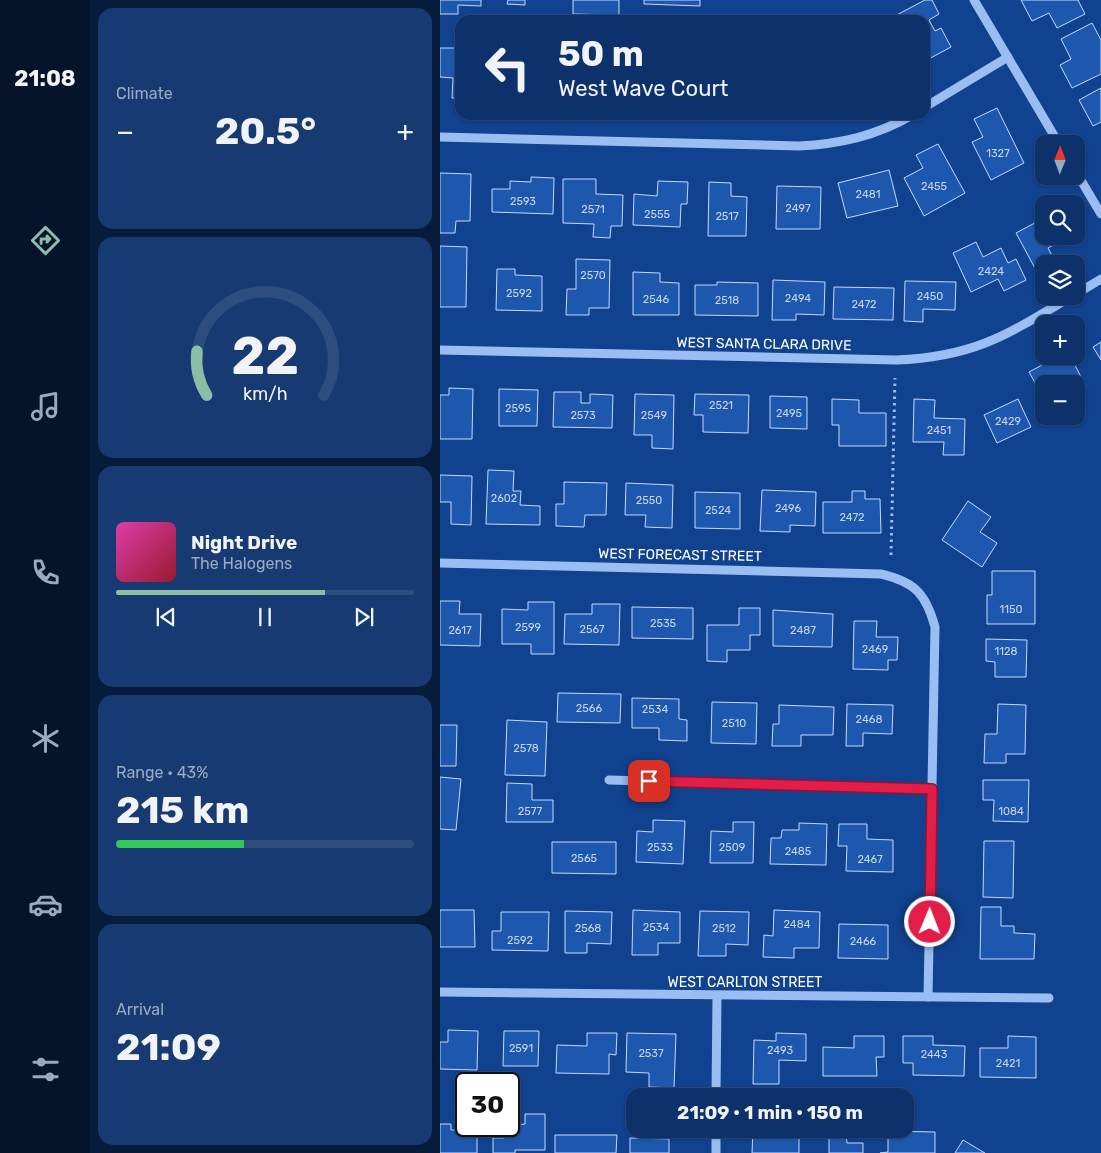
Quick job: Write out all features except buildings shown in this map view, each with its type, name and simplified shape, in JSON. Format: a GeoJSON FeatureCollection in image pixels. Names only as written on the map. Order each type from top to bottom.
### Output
{"type":"FeatureCollection","features":[{"type":"Feature","properties":{"kind":"street"},"geometry":{"type":"LineString","coordinates":[[974,0],[1055,135]]}},
{"type":"Feature","properties":{"kind":"street"},"geometry":{"type":"LineString","coordinates":[[930,104],[1008,57]]}},
{"type":"Feature","properties":{"kind":"street"},"geometry":{"type":"LineString","coordinates":[[440,137],[799,146],[850,140],[877,132],[902,120]]}},
{"type":"Feature","properties":{"kind":"street"},"geometry":{"type":"LineString","coordinates":[[1084,185],[1101,214]]}},
{"type":"Feature","properties":{"kind":"street"},"geometry":{"type":"LineString","coordinates":[[1085,289],[1101,279]]}},
{"type":"Feature","properties":{"kind":"street","name":"WEST SANTA CLARA DRIVE"},"geometry":{"type":"LineString","coordinates":[[440,350],[896,360],[929,359],[963,352],[991,343],[1056,305]]}},
{"type":"Feature","properties":{"kind":"street","name":"WEST FORECAST STREET"},"geometry":{"type":"LineString","coordinates":[[440,563],[881,574],[900,578],[916,588],[929,605],[935,627],[932,789]]}},
{"type":"Feature","properties":{"kind":"street"},"geometry":{"type":"LineString","coordinates":[[609,780],[932,789],[928,997]]}},
{"type":"Feature","properties":{"kind":"street","name":"WEST CARLTON STREET"},"geometry":{"type":"LineString","coordinates":[[440,992],[1049,998]]}},
{"type":"Feature","properties":{"kind":"street"},"geometry":{"type":"LineString","coordinates":[[716,1088],[717,996]]}},
{"type":"Feature","properties":{"kind":"street"},"geometry":{"type":"LineString","coordinates":[[716,1138],[716,1153]]}},
{"type":"Feature","properties":{"kind":"path"},"geometry":{"type":"LineString","coordinates":[[891,555],[895,378]]}},
{"type":"Feature","properties":{"kind":"route"},"geometry":{"type":"LineString","coordinates":[[649,781],[932,789],[930,922]]}}]}
